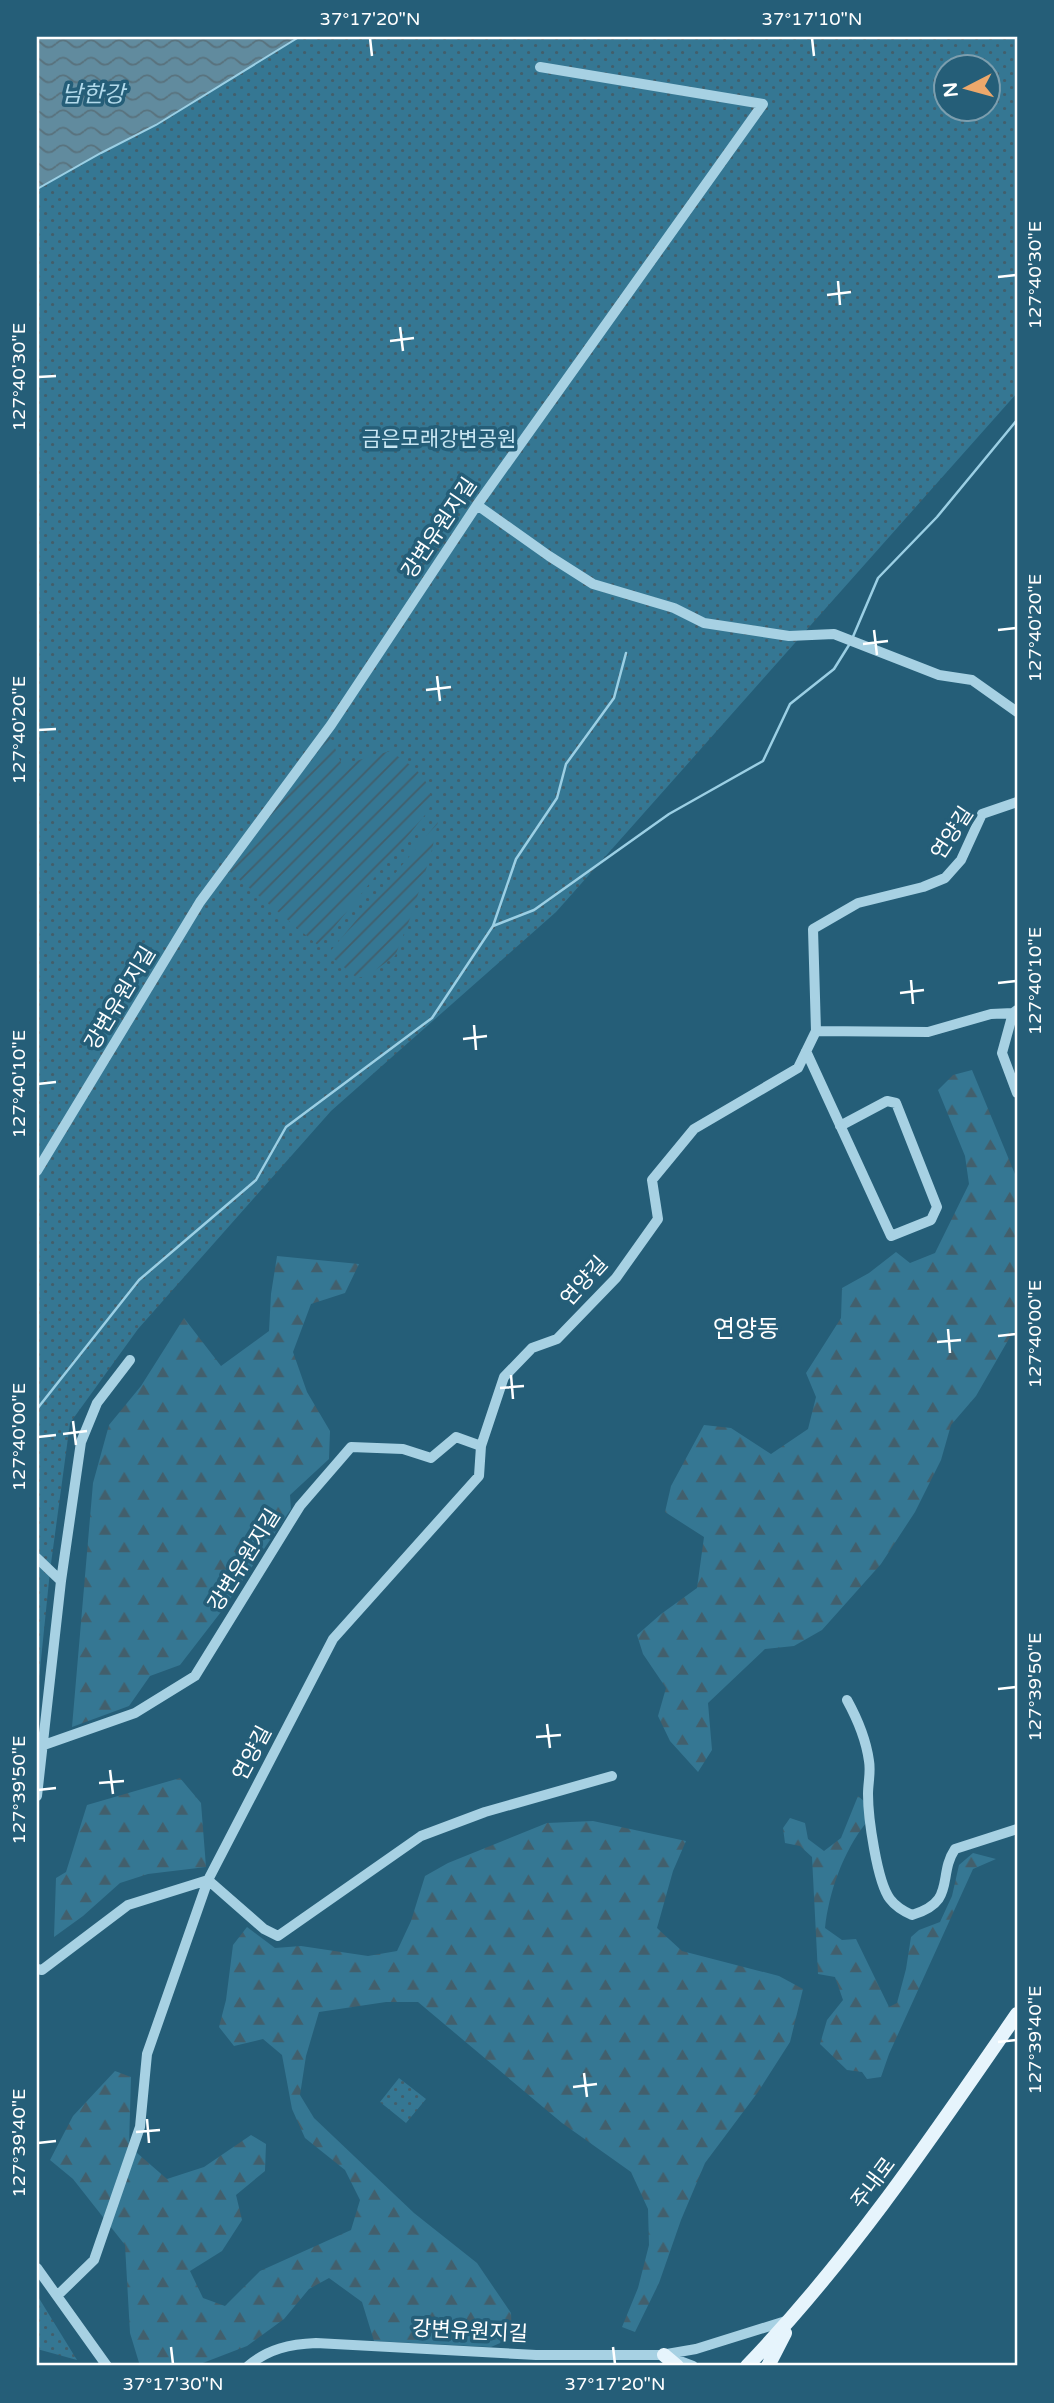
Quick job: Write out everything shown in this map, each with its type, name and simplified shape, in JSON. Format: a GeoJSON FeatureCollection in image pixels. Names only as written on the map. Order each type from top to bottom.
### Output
{"type":"FeatureCollection","features":[{"type":"Feature","properties":{"kind":"main road","name":"주내로"},"geometry":{"type":"LineString","coordinates":[[747,2366],[792,2319],[891,2196],[1017,2014]]}},
{"type":"Feature","properties":{"kind":"main road"},"geometry":{"type":"LineString","coordinates":[[768,2366],[792,2319]]}},
{"type":"Feature","properties":{"kind":"main road"},"geometry":{"type":"LineString","coordinates":[[664,2355],[677,2366]]}},
{"type":"Feature","properties":{"kind":"street","name":"강변유원지길"},"geometry":{"type":"LineString","coordinates":[[37,1171],[200,902],[331,725],[477,505],[763,104],[540,67]]}},
{"type":"Feature","properties":{"kind":"street"},"geometry":{"type":"LineString","coordinates":[[477,505],[593,584],[674,608],[705,623],[789,636],[834,635],[939,674],[972,680],[1017,712]]}},
{"type":"Feature","properties":{"kind":"street","name":"연양길"},"geometry":{"type":"LineString","coordinates":[[58,2295],[94,2260],[140,2127],[148,2054],[208,1880],[333,1639],[479,1476],[481,1446],[504,1377],[532,1348],[557,1339],[616,1278],[659,1219],[652,1180],[663,1166],[694,1129],[798,1068],[816,1031],[813,929],[858,903],[923,887],[945,878],[961,860],[982,814],[1017,802]]}},
{"type":"Feature","properties":{"kind":"street"},"geometry":{"type":"LineString","coordinates":[[816,1031],[928,1032],[991,1014],[1015,1011],[1002,1053],[1017,1093]]}},
{"type":"Feature","properties":{"kind":"street"},"geometry":{"type":"LineString","coordinates":[[806,1051],[840,1126],[891,1236],[931,1220],[937,1207],[896,1103],[887,1101],[840,1126]]}},
{"type":"Feature","properties":{"kind":"street"},"geometry":{"type":"LineString","coordinates":[[37,1796],[61,1581],[81,1442],[97,1403],[130,1360]]}},
{"type":"Feature","properties":{"kind":"street","name":"강변유원지길"},"geometry":{"type":"LineString","coordinates":[[41,1746],[135,1713],[195,1676],[300,1506],[351,1447],[403,1449],[431,1458],[456,1437],[481,1446]]}},
{"type":"Feature","properties":{"kind":"street"},"geometry":{"type":"LineString","coordinates":[[37,1559],[61,1581]]}},
{"type":"Feature","properties":{"kind":"street"},"geometry":{"type":"LineString","coordinates":[[847,1700],[866,1740],[870,1765],[870,1827],[882,1884],[888,1897],[898,1908],[912,1915],[933,1907],[941,1895],[951,1854],[955,1849],[1017,1829]]}},
{"type":"Feature","properties":{"kind":"street"},"geometry":{"type":"LineString","coordinates":[[37,1969],[42,1970],[128,1905],[208,1880],[264,1929],[278,1936],[421,1836],[485,1812],[612,1776]]}},
{"type":"Feature","properties":{"kind":"street"},"geometry":{"type":"LineString","coordinates":[[37,2268],[107,2366]]}},
{"type":"Feature","properties":{"kind":"street"},"geometry":{"type":"LineString","coordinates":[[664,2355],[696,2349],[792,2319]]}},
{"type":"Feature","properties":{"kind":"street","name":"강변유원지길"},"geometry":{"type":"LineString","coordinates":[[248,2366],[278,2348],[305,2343],[349,2343],[536,2355],[664,2355],[693,2366]]}},
{"type":"Feature","properties":{"kind":"green space","name":"금은모래강변공원"},"geometry":{"type":"Polygon","coordinates":[[[299,37],[1017,37],[1017,393],[556,912],[331,1111],[138,1329],[70,1423],[50,1571],[37,1699],[37,189],[156,125],[299,37]]]}},
{"type":"Feature","properties":{"kind":"green space"},"geometry":{"type":"Polygon","coordinates":[[[330,736],[342,765],[390,751],[421,775],[431,799],[429,810],[319,946],[229,871],[330,736]]]}},
{"type":"Feature","properties":{"kind":"green space"},"geometry":{"type":"Polygon","coordinates":[[[438,822],[431,854],[395,956],[367,976],[357,978],[328,954],[438,822]]]}},
{"type":"Feature","properties":{"kind":"green space"},"geometry":{"type":"Polygon","coordinates":[[[972,1070],[1017,1179],[1017,1329],[976,1396],[951,1425],[941,1460],[915,1512],[881,1564],[822,1630],[794,1646],[765,1649],[708,1703],[712,1750],[698,1772],[670,1741],[658,1716],[666,1688],[643,1654],[637,1635],[697,1588],[704,1537],[665,1512],[671,1486],[704,1425],[731,1428],[771,1454],[808,1429],[816,1397],[806,1373],[841,1318],[842,1288],[869,1273],[896,1252],[910,1263],[935,1253],[969,1184],[965,1156],[938,1090],[953,1075],[972,1070]]]}},
{"type":"Feature","properties":{"kind":"green space"},"geometry":{"type":"Polygon","coordinates":[[[277,1256],[359,1264],[345,1293],[311,1304],[293,1352],[307,1392],[330,1431],[329,1459],[290,1495],[291,1509],[224,1608],[180,1665],[150,1676],[129,1706],[72,1727],[93,1483],[109,1425],[141,1386],[184,1318],[221,1366],[269,1331],[277,1256]]]}},
{"type":"Feature","properties":{"kind":"green space"},"geometry":{"type":"Polygon","coordinates":[[[180,1778],[201,1803],[206,1867],[148,1874],[120,1883],[83,1916],[54,1937],[56,1878],[66,1872],[87,1805],[180,1778]]]}},
{"type":"Feature","properties":{"kind":"green space"},"geometry":{"type":"Polygon","coordinates":[[[858,1796],[865,1802],[866,1823],[850,1847],[838,1873],[825,1928],[842,1940],[856,1939],[889,2007],[897,2003],[911,1937],[919,1930],[940,1922],[952,1896],[959,1865],[973,1853],[996,1859],[973,1869],[881,2077],[867,2079],[862,2072],[847,2070],[820,2044],[827,2020],[843,2000],[835,1977],[818,1974],[812,1857],[800,1846],[785,1843],[783,1828],[790,1818],[805,1823],[808,1839],[824,1851],[841,1838],[858,1796]]]}},
{"type":"Feature","properties":{"kind":"green space"},"geometry":{"type":"Polygon","coordinates":[[[593,1821],[686,1841],[673,1871],[657,1928],[682,1951],[779,1976],[803,1989],[790,2042],[758,2092],[705,2163],[659,2283],[635,2332],[622,2327],[638,2288],[649,2245],[648,2209],[631,2172],[562,2123],[418,2002],[386,2002],[319,2012],[306,2056],[300,2095],[314,2118],[414,2213],[477,2263],[511,2313],[512,2338],[491,2347],[374,2341],[362,2302],[329,2278],[309,2289],[284,2319],[247,2346],[195,2366],[140,2366],[130,2333],[125,2245],[73,2179],[50,2160],[73,2116],[115,2071],[131,2077],[129,2146],[167,2179],[204,2167],[251,2135],[266,2144],[265,2171],[236,2195],[242,2220],[222,2251],[190,2271],[203,2298],[225,2306],[260,2271],[351,2230],[360,2200],[345,2170],[305,2138],[292,2109],[282,2055],[263,2039],[234,2046],[219,2027],[226,2000],[233,1945],[247,1927],[275,1948],[301,1946],[368,1956],[397,1951],[411,1921],[425,1876],[448,1863],[547,1823],[593,1821]]]}},
{"type":"Feature","properties":{"kind":"green space"},"geometry":{"type":"Polygon","coordinates":[[[399,2078],[426,2099],[406,2123],[380,2102],[399,2078]]]}},
{"type":"Feature","properties":{"kind":"green space"},"geometry":{"type":"Polygon","coordinates":[[[37,2295],[77,2360],[37,2349],[37,2295]]]}},
{"type":"Feature","properties":{"kind":"water","name":"남한강"},"geometry":{"type":"Polygon","coordinates":[[[37,37],[299,37],[156,125],[37,189],[37,37]]]}},
{"type":"Feature","properties":{"kind":"waterway"},"geometry":{"type":"LineString","coordinates":[[852,639],[878,578],[937,517],[1017,420]]}},
{"type":"Feature","properties":{"kind":"waterway"},"geometry":{"type":"LineString","coordinates":[[493,926],[534,910],[669,814],[763,761],[790,704],[834,669],[849,645]]}},
{"type":"Feature","properties":{"kind":"waterway"},"geometry":{"type":"LineString","coordinates":[[37,1409],[139,1280],[256,1180],[286,1127],[432,1018],[493,926],[516,859],[557,798],[566,764],[614,698],[626,653]]}},
{"type":"Feature","properties":{"kind":"district","name":"연양동"},"geometry":{"type":"Point","coordinates":[746,1329]}}]}
